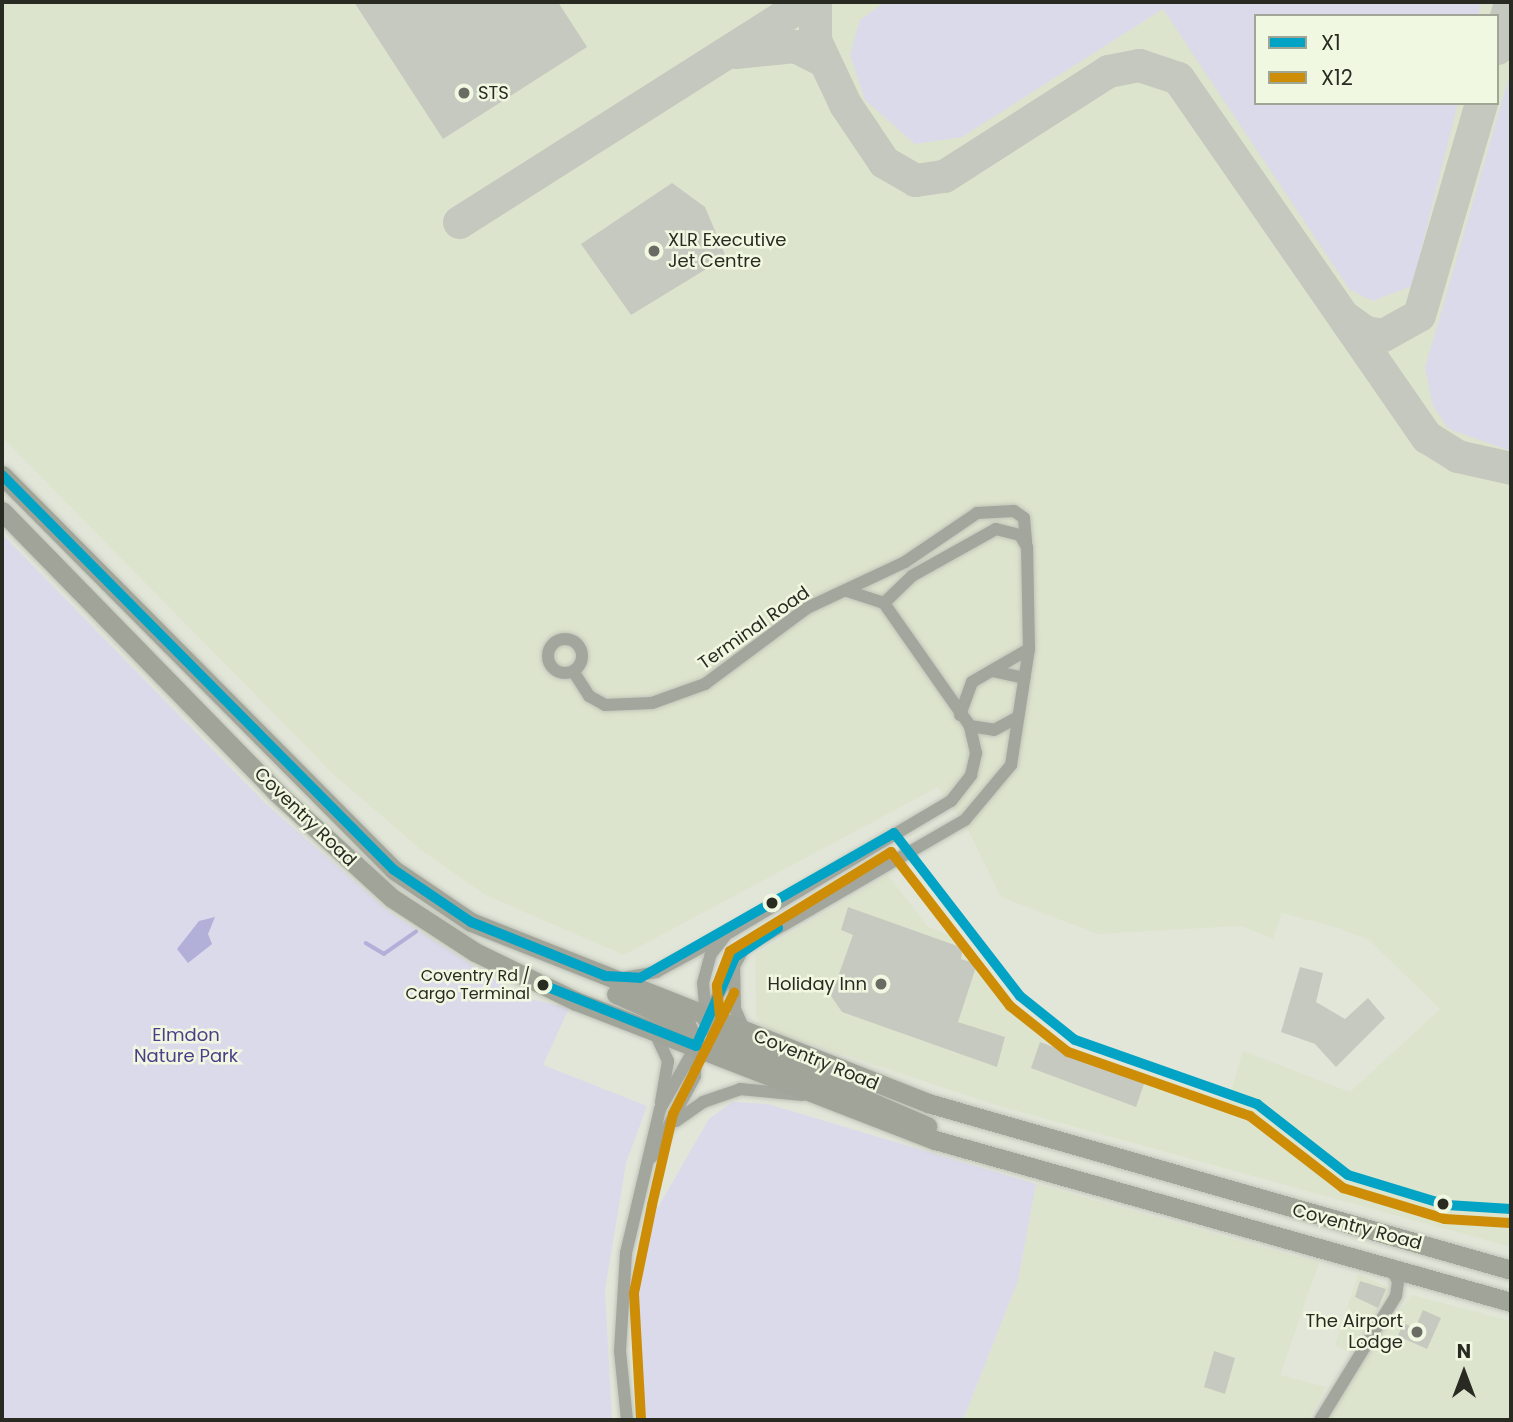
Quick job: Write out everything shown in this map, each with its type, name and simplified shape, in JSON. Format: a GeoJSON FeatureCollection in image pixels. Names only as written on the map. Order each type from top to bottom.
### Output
{"type":"FeatureCollection","features":[{"type":"Feature","properties":{"kind":"highway","name":"Coventry Road"},"geometry":{"type":"LineString","coordinates":[[2,475],[394,870],[471,922],[706,1017],[990,1123],[1511,1270]]}},
{"type":"Feature","properties":{"kind":"highway","name":"Coventry Road"},"geometry":{"type":"LineString","coordinates":[[2,510],[277,793],[392,898],[475,952],[821,1098],[995,1160],[1511,1302]]}},
{"type":"Feature","properties":{"kind":"highway"},"geometry":{"type":"LineString","coordinates":[[471,922],[535,960],[686,1026],[696,1046]]}},
{"type":"Feature","properties":{"kind":"highway"},"geometry":{"type":"LineString","coordinates":[[696,1046],[706,1017]]}},
{"type":"Feature","properties":{"kind":"highway"},"geometry":{"type":"LineString","coordinates":[[706,1017],[718,1036],[995,1160]]}},
{"type":"Feature","properties":{"kind":"street","name":"Terminal Road"},"geometry":{"type":"LineString","coordinates":[[573,671],[589,696],[605,705],[652,703],[705,684],[807,608],[905,562],[977,513],[1004,507],[1024,518],[1027,547]]}},
{"type":"Feature","properties":{"kind":"street"},"geometry":{"type":"LineString","coordinates":[[706,1017],[735,957],[985,804],[1011,765],[1029,649],[1027,547],[1009,528],[996,529],[912,576],[884,603]]}},
{"type":"Feature","properties":{"kind":"street"},"geometry":{"type":"LineString","coordinates":[[605,976],[640,978],[730,932],[951,801],[975,764],[970,726],[884,603],[846,591]]}},
{"type":"Feature","properties":{"kind":"street"},"geometry":{"type":"LineString","coordinates":[[960,715],[972,682],[1029,649]]}},
{"type":"Feature","properties":{"kind":"street"},"geometry":{"type":"LineString","coordinates":[[992,671],[1024,678]]}},
{"type":"Feature","properties":{"kind":"street"},"geometry":{"type":"LineString","coordinates":[[970,726],[994,730],[1018,718]]}},
{"type":"Feature","properties":{"kind":"street"},"geometry":{"type":"LineString","coordinates":[[706,1017],[702,983],[711,954],[730,932]]}},
{"type":"Feature","properties":{"kind":"street"},"geometry":{"type":"LineString","coordinates":[[735,957],[733,996],[746,1032]]}},
{"type":"Feature","properties":{"kind":"street"},"geometry":{"type":"LineString","coordinates":[[627,1420],[620,1292],[651,1159],[668,1061],[651,1028]]}},
{"type":"Feature","properties":{"kind":"street"},"geometry":{"type":"LineString","coordinates":[[660,1109],[696,1046]]}},
{"type":"Feature","properties":{"kind":"street"},"geometry":{"type":"LineString","coordinates":[[651,1159],[676,1121],[695,1076],[696,1046]]}},
{"type":"Feature","properties":{"kind":"street"},"geometry":{"type":"LineString","coordinates":[[676,1121],[703,1102],[740,1089],[821,1098]]}},
{"type":"Feature","properties":{"kind":"street"},"geometry":{"type":"LineString","coordinates":[[1320,1420],[1396,1296],[1398,1281],[1390,1267]]}},
{"type":"Feature","properties":{"kind":"shaded area"},"geometry":{"type":"Polygon","coordinates":[[[2,2],[1511,2],[1511,1247],[1002,1107],[766,1029],[756,1016],[755,955],[888,875],[928,927],[966,941],[1009,1011],[1062,1045],[1228,1101],[1243,1051],[1350,1092],[1440,1009],[1369,940],[1338,928],[1282,913],[1273,939],[1241,926],[1097,934],[1001,897],[966,826],[938,787],[624,955],[485,895],[421,850],[332,773],[2,437],[2,2]]]}},
{"type":"Feature","properties":{"kind":"shaded area"},"geometry":{"type":"Polygon","coordinates":[[[1036,1184],[1319,1263],[1280,1375],[1326,1387],[1308,1420],[963,1420],[1018,1281],[1036,1184]]]}},
{"type":"Feature","properties":{"kind":"shaded area"},"geometry":{"type":"Polygon","coordinates":[[[1358,1274],[1390,1288],[1351,1353],[1335,1345],[1358,1274]]]}},
{"type":"Feature","properties":{"kind":"shaded area"},"geometry":{"type":"Polygon","coordinates":[[[1412,1295],[1511,1321],[1511,1420],[1328,1420],[1362,1359],[1412,1295]]]}},
{"type":"Feature","properties":{"kind":"green space"},"geometry":{"type":"Polygon","coordinates":[[[885,2],[1481,2],[1478,14],[1254,14],[1254,105],[1457,105],[1412,286],[1373,301],[1350,290],[1163,9],[962,137],[915,144],[865,100],[850,55],[860,20],[885,2]]]}},
{"type":"Feature","properties":{"kind":"green space"},"geometry":{"type":"Polygon","coordinates":[[[1511,70],[1511,451],[1449,429],[1433,406],[1425,368],[1511,70]]]}},
{"type":"Feature","properties":{"kind":"green space","name":"Elmdon Nature Park"},"geometry":{"type":"Polygon","coordinates":[[[2,534],[264,802],[388,911],[522,997],[569,1008],[543,1065],[647,1106],[626,1163],[605,1290],[612,1420],[2,1420],[2,534]]]}},
{"type":"Feature","properties":{"kind":"green space"},"geometry":{"type":"Polygon","coordinates":[[[732,1102],[768,1104],[1036,1184],[1018,1281],[963,1420],[641,1420],[631,1321],[650,1221],[709,1119],[732,1102]]]}},
{"type":"Feature","properties":{"kind":"water"},"geometry":{"type":"Polygon","coordinates":[[[215,917],[208,934],[212,944],[188,963],[177,949],[199,921],[215,917]]]}},
{"type":"Feature","properties":{"kind":"building","name":"STS"},"geometry":{"type":"Polygon","coordinates":[[[354,2],[558,2],[587,47],[443,139],[354,2]]]}},
{"type":"Feature","properties":{"kind":"building","name":"XLR Executive Jet Centre"},"geometry":{"type":"Polygon","coordinates":[[[672,183],[705,207],[726,257],[631,315],[581,244],[672,183]]]}},
{"type":"Feature","properties":{"kind":"building","name":"Holiday Inn"},"geometry":{"type":"Polygon","coordinates":[[[848,907],[963,948],[961,959],[977,964],[958,1022],[1005,1037],[997,1067],[842,1012],[831,996],[853,935],[841,930],[848,907]]]}},
{"type":"Feature","properties":{"kind":"building"},"geometry":{"type":"Polygon","coordinates":[[[1300,967],[1323,973],[1316,1002],[1345,1019],[1368,998],[1385,1018],[1336,1067],[1315,1044],[1281,1032],[1300,967]]]}},
{"type":"Feature","properties":{"kind":"building"},"geometry":{"type":"Polygon","coordinates":[[[1040,1042],[1145,1081],[1136,1107],[1031,1068],[1040,1042]]]}},
{"type":"Feature","properties":{"kind":"building"},"geometry":{"type":"Polygon","coordinates":[[[1360,1281],[1386,1289],[1378,1308],[1355,1297],[1360,1281]]]}},
{"type":"Feature","properties":{"kind":"building","name":"The Airport Lodge"},"geometry":{"type":"Polygon","coordinates":[[[1423,1310],[1441,1318],[1427,1349],[1398,1336],[1403,1323],[1415,1328],[1423,1310]]]}},
{"type":"Feature","properties":{"kind":"building"},"geometry":{"type":"Polygon","coordinates":[[[1214,1351],[1235,1358],[1225,1394],[1204,1387],[1214,1351]]]}},
{"type":"Feature","properties":{"kind":"waterway"},"geometry":{"type":"LineString","coordinates":[[366,943],[384,954],[416,932]]}},
{"type":"Feature","properties":{"kind":"taxiway"},"geometry":{"type":"LineString","coordinates":[[459,222],[805,2]]}},
{"type":"Feature","properties":{"kind":"taxiway"},"geometry":{"type":"LineString","coordinates":[[815,2],[815,40],[845,104],[884,162],[915,180],[944,176],[1108,71],[1139,65],[1178,78],[1427,437],[1457,456],[1511,468]]}},
{"type":"Feature","properties":{"kind":"taxiway"},"geometry":{"type":"LineString","coordinates":[[1499,41],[1510,2]]}},
{"type":"Feature","properties":{"kind":"taxiway"},"geometry":{"type":"LineString","coordinates":[[735,52],[795,46],[822,60]]}},
{"type":"Feature","properties":{"kind":"taxiway"},"geometry":{"type":"LineString","coordinates":[[1346,318],[1365,332],[1383,335],[1419,315],[1480,105]]}},
{"type":"Feature","properties":{"kind":"transit line","name":"X1"},"geometry":{"type":"LineString","coordinates":[[2,475],[394,870],[471,922],[605,976],[640,978],[894,833],[1020,996],[1075,1040],[1257,1104],[1348,1175],[1447,1205],[1511,1209]]}},
{"type":"Feature","properties":{"kind":"transit line","name":"X12"},"geometry":{"type":"LineString","coordinates":[[720,1016],[717,985],[730,951],[891,852],[1010,1006],[1068,1052],[1250,1116],[1343,1188],[1445,1219],[1510,1223]]}},
{"type":"Feature","properties":{"kind":"transit line","name":"X1"},"geometry":{"type":"LineString","coordinates":[[543,985],[696,1046],[735,957],[778,928]]}},
{"type":"Feature","properties":{"kind":"transit line","name":"X12"},"geometry":{"type":"LineString","coordinates":[[641,1419],[634,1293],[652,1205],[673,1114],[734,993]]}},
{"type":"Feature","properties":{"kind":"place","name":"STS"},"geometry":{"type":"Point","coordinates":[464,93]}},
{"type":"Feature","properties":{"kind":"place","name":"XLR Executive Jet Centre"},"geometry":{"type":"Point","coordinates":[654,251]}},
{"type":"Feature","properties":{"kind":"place","name":"Holiday Inn"},"geometry":{"type":"Point","coordinates":[881,984]}},
{"type":"Feature","properties":{"kind":"place","name":"Coventry Rd / Cargo Terminal"},"geometry":{"type":"Point","coordinates":[543,985]}},
{"type":"Feature","properties":{"kind":"place","name":"The Airport Lodge"},"geometry":{"type":"Point","coordinates":[1417,1332]}}]}
